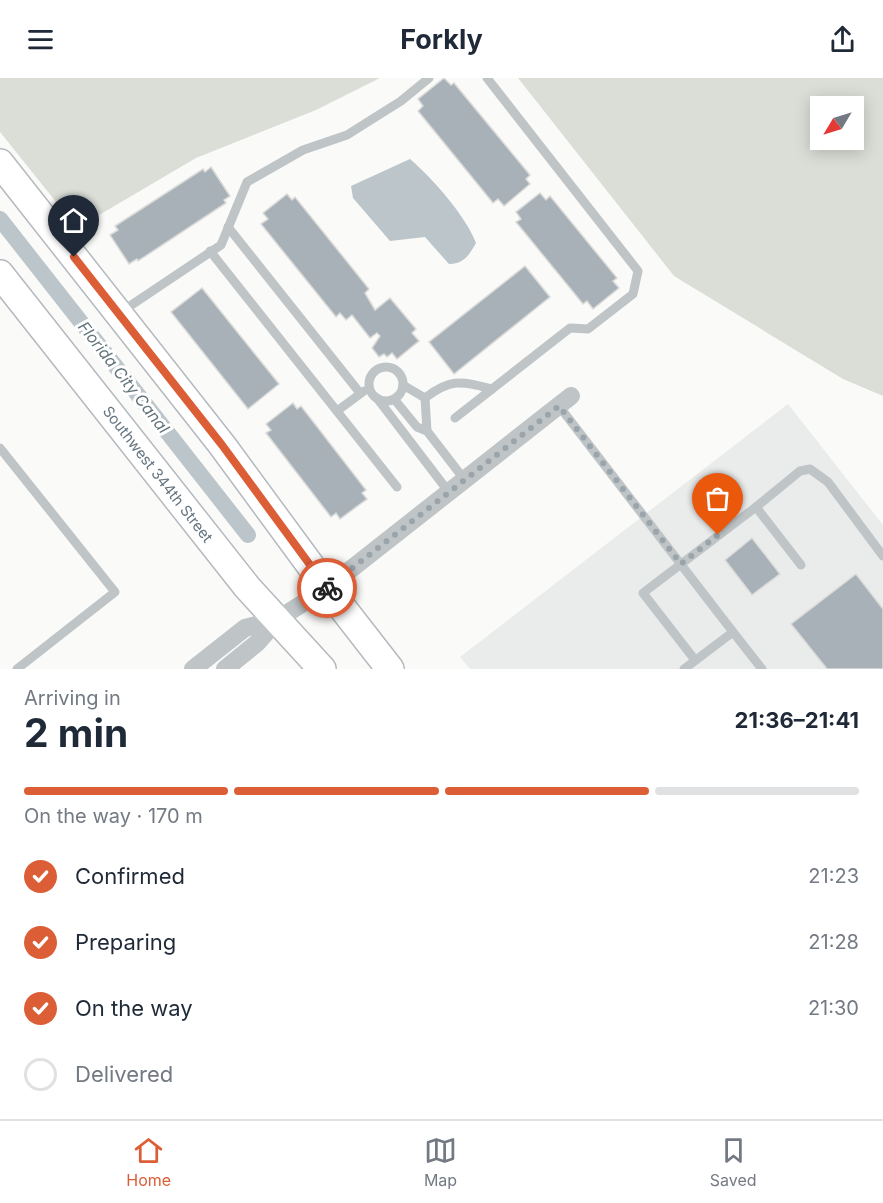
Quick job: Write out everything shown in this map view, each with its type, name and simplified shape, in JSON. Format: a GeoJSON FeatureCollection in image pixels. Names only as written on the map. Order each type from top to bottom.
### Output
{"type":"FeatureCollection","features":[{"type":"Feature","properties":{"kind":"main road"},"geometry":{"type":"LineString","coordinates":[[0,163],[222,445],[327,588],[390,669]]}},
{"type":"Feature","properties":{"kind":"main road","name":"Southwest 344th Street"},"geometry":{"type":"LineString","coordinates":[[0,273],[247,587],[322,669]]}},
{"type":"Feature","properties":{"kind":"street"},"geometry":{"type":"LineString","coordinates":[[225,669],[257,643],[278,619],[327,588],[565,401]]}},
{"type":"Feature","properties":{"kind":"street"},"geometry":{"type":"LineString","coordinates":[[193,669],[246,628],[278,619]]}},
{"type":"Feature","properties":{"kind":"lane"},"geometry":{"type":"LineString","coordinates":[[119,314],[220,244],[247,182],[303,150],[347,135],[401,101],[429,78]]}},
{"type":"Feature","properties":{"kind":"lane"},"geometry":{"type":"LineString","coordinates":[[455,418],[570,328],[588,329],[633,294],[638,271],[487,78]]}},
{"type":"Feature","properties":{"kind":"lane"},"geometry":{"type":"LineString","coordinates":[[228,227],[360,393]]}},
{"type":"Feature","properties":{"kind":"lane"},"geometry":{"type":"LineString","coordinates":[[210,251],[397,487]]}},
{"type":"Feature","properties":{"kind":"lane"},"geometry":{"type":"LineString","coordinates":[[425,398],[403,385],[397,371],[387,367],[372,374],[370,390],[448,491]]}},
{"type":"Feature","properties":{"kind":"lane"},"geometry":{"type":"LineString","coordinates":[[425,398],[440,386],[460,381],[492,389]]}},
{"type":"Feature","properties":{"kind":"lane"},"geometry":{"type":"LineString","coordinates":[[376,398],[385,401],[394,399],[403,385]]}},
{"type":"Feature","properties":{"kind":"lane"},"geometry":{"type":"LineString","coordinates":[[337,411],[360,393],[370,390]]}},
{"type":"Feature","properties":{"kind":"lane"},"geometry":{"type":"LineString","coordinates":[[425,398],[427,431]]}},
{"type":"Feature","properties":{"kind":"lane"},"geometry":{"type":"LineString","coordinates":[[394,399],[416,425],[427,431],[464,479]]}},
{"type":"Feature","properties":{"kind":"lane"},"geometry":{"type":"LineString","coordinates":[[565,401],[681,564],[762,669]]}},
{"type":"Feature","properties":{"kind":"lane"},"geometry":{"type":"LineString","coordinates":[[404,434],[416,425]]}},
{"type":"Feature","properties":{"kind":"lane"},"geometry":{"type":"LineString","coordinates":[[0,448],[115,592],[17,669]]}},
{"type":"Feature","properties":{"kind":"lane"},"geometry":{"type":"LineString","coordinates":[[695,660],[643,593],[801,471],[810,469],[828,482],[883,556]]}},
{"type":"Feature","properties":{"kind":"lane"},"geometry":{"type":"LineString","coordinates":[[756,507],[801,565]]}},
{"type":"Feature","properties":{"kind":"lane"},"geometry":{"type":"LineString","coordinates":[[684,669],[733,632]]}},
{"type":"Feature","properties":{"kind":"shaded area"},"geometry":{"type":"Polygon","coordinates":[[[0,78],[380,78],[316,110],[196,158],[77,228],[0,132],[0,78]]]}},
{"type":"Feature","properties":{"kind":"shaded area"},"geometry":{"type":"Polygon","coordinates":[[[518,78],[883,78],[883,396],[843,379],[674,276],[518,78]]]}},
{"type":"Feature","properties":{"kind":"shaded area"},"geometry":{"type":"Polygon","coordinates":[[[410,159],[448,198],[471,232],[476,243],[462,261],[449,264],[425,237],[390,241],[353,198],[351,186],[410,159]]]}},
{"type":"Feature","properties":{"kind":"shaded area"},"geometry":{"type":"Polygon","coordinates":[[[788,404],[883,525],[883,669],[470,669],[460,657],[788,404]]]}},
{"type":"Feature","properties":{"kind":"building"},"geometry":{"type":"Polygon","coordinates":[[[444,78],[451,85],[454,83],[530,175],[526,179],[530,184],[504,206],[498,199],[493,203],[418,111],[423,106],[418,99],[444,78]]]}},
{"type":"Feature","properties":{"kind":"building"},"geometry":{"type":"Polygon","coordinates":[[[211,167],[230,196],[224,200],[226,203],[138,261],[137,259],[129,264],[110,235],[118,230],[115,226],[203,169],[205,172],[211,167]]]}},
{"type":"Feature","properties":{"kind":"building"},"geometry":{"type":"Polygon","coordinates":[[[540,193],[546,200],[550,196],[617,278],[613,281],[619,288],[593,309],[587,301],[583,304],[516,222],[521,219],[516,212],[540,193]]]}},
{"type":"Feature","properties":{"kind":"building"},"geometry":{"type":"Polygon","coordinates":[[[287,194],[292,200],[295,197],[369,289],[365,293],[375,310],[390,298],[416,329],[412,333],[419,341],[397,359],[392,353],[387,357],[384,354],[379,357],[372,348],[380,336],[377,333],[370,338],[352,315],[346,320],[340,313],[336,317],[261,224],[268,219],[263,213],[287,194]]]}},
{"type":"Feature","properties":{"kind":"building"},"geometry":{"type":"Polygon","coordinates":[[[525,266],[550,297],[454,374],[429,342],[525,266]]]}},
{"type":"Feature","properties":{"kind":"building"},"geometry":{"type":"Polygon","coordinates":[[[202,288],[279,384],[248,409],[171,312],[202,288]]]}},
{"type":"Feature","properties":{"kind":"building"},"geometry":{"type":"Polygon","coordinates":[[[293,403],[297,409],[301,406],[366,490],[362,493],[367,499],[340,519],[336,513],[331,517],[266,433],[271,430],[266,424],[293,403]]]}},
{"type":"Feature","properties":{"kind":"building"},"geometry":{"type":"Polygon","coordinates":[[[752,538],[780,574],[752,595],[725,560],[752,538]]]}},
{"type":"Feature","properties":{"kind":"building"},"geometry":{"type":"Polygon","coordinates":[[[856,574],[883,609],[883,669],[827,669],[791,624],[856,574]]]}},
{"type":"Feature","properties":{"kind":"waterway","name":"Florida City Canal"},"geometry":{"type":"LineString","coordinates":[[0,219],[248,535]]}},
{"type":"Feature","properties":{"kind":"way so far"},"geometry":{"type":"LineString","coordinates":[[327,588],[559,406],[681,564],[718,535]]}},
{"type":"Feature","properties":{"kind":"route"},"geometry":{"type":"LineString","coordinates":[[74,257],[222,445],[327,588]]}}]}
